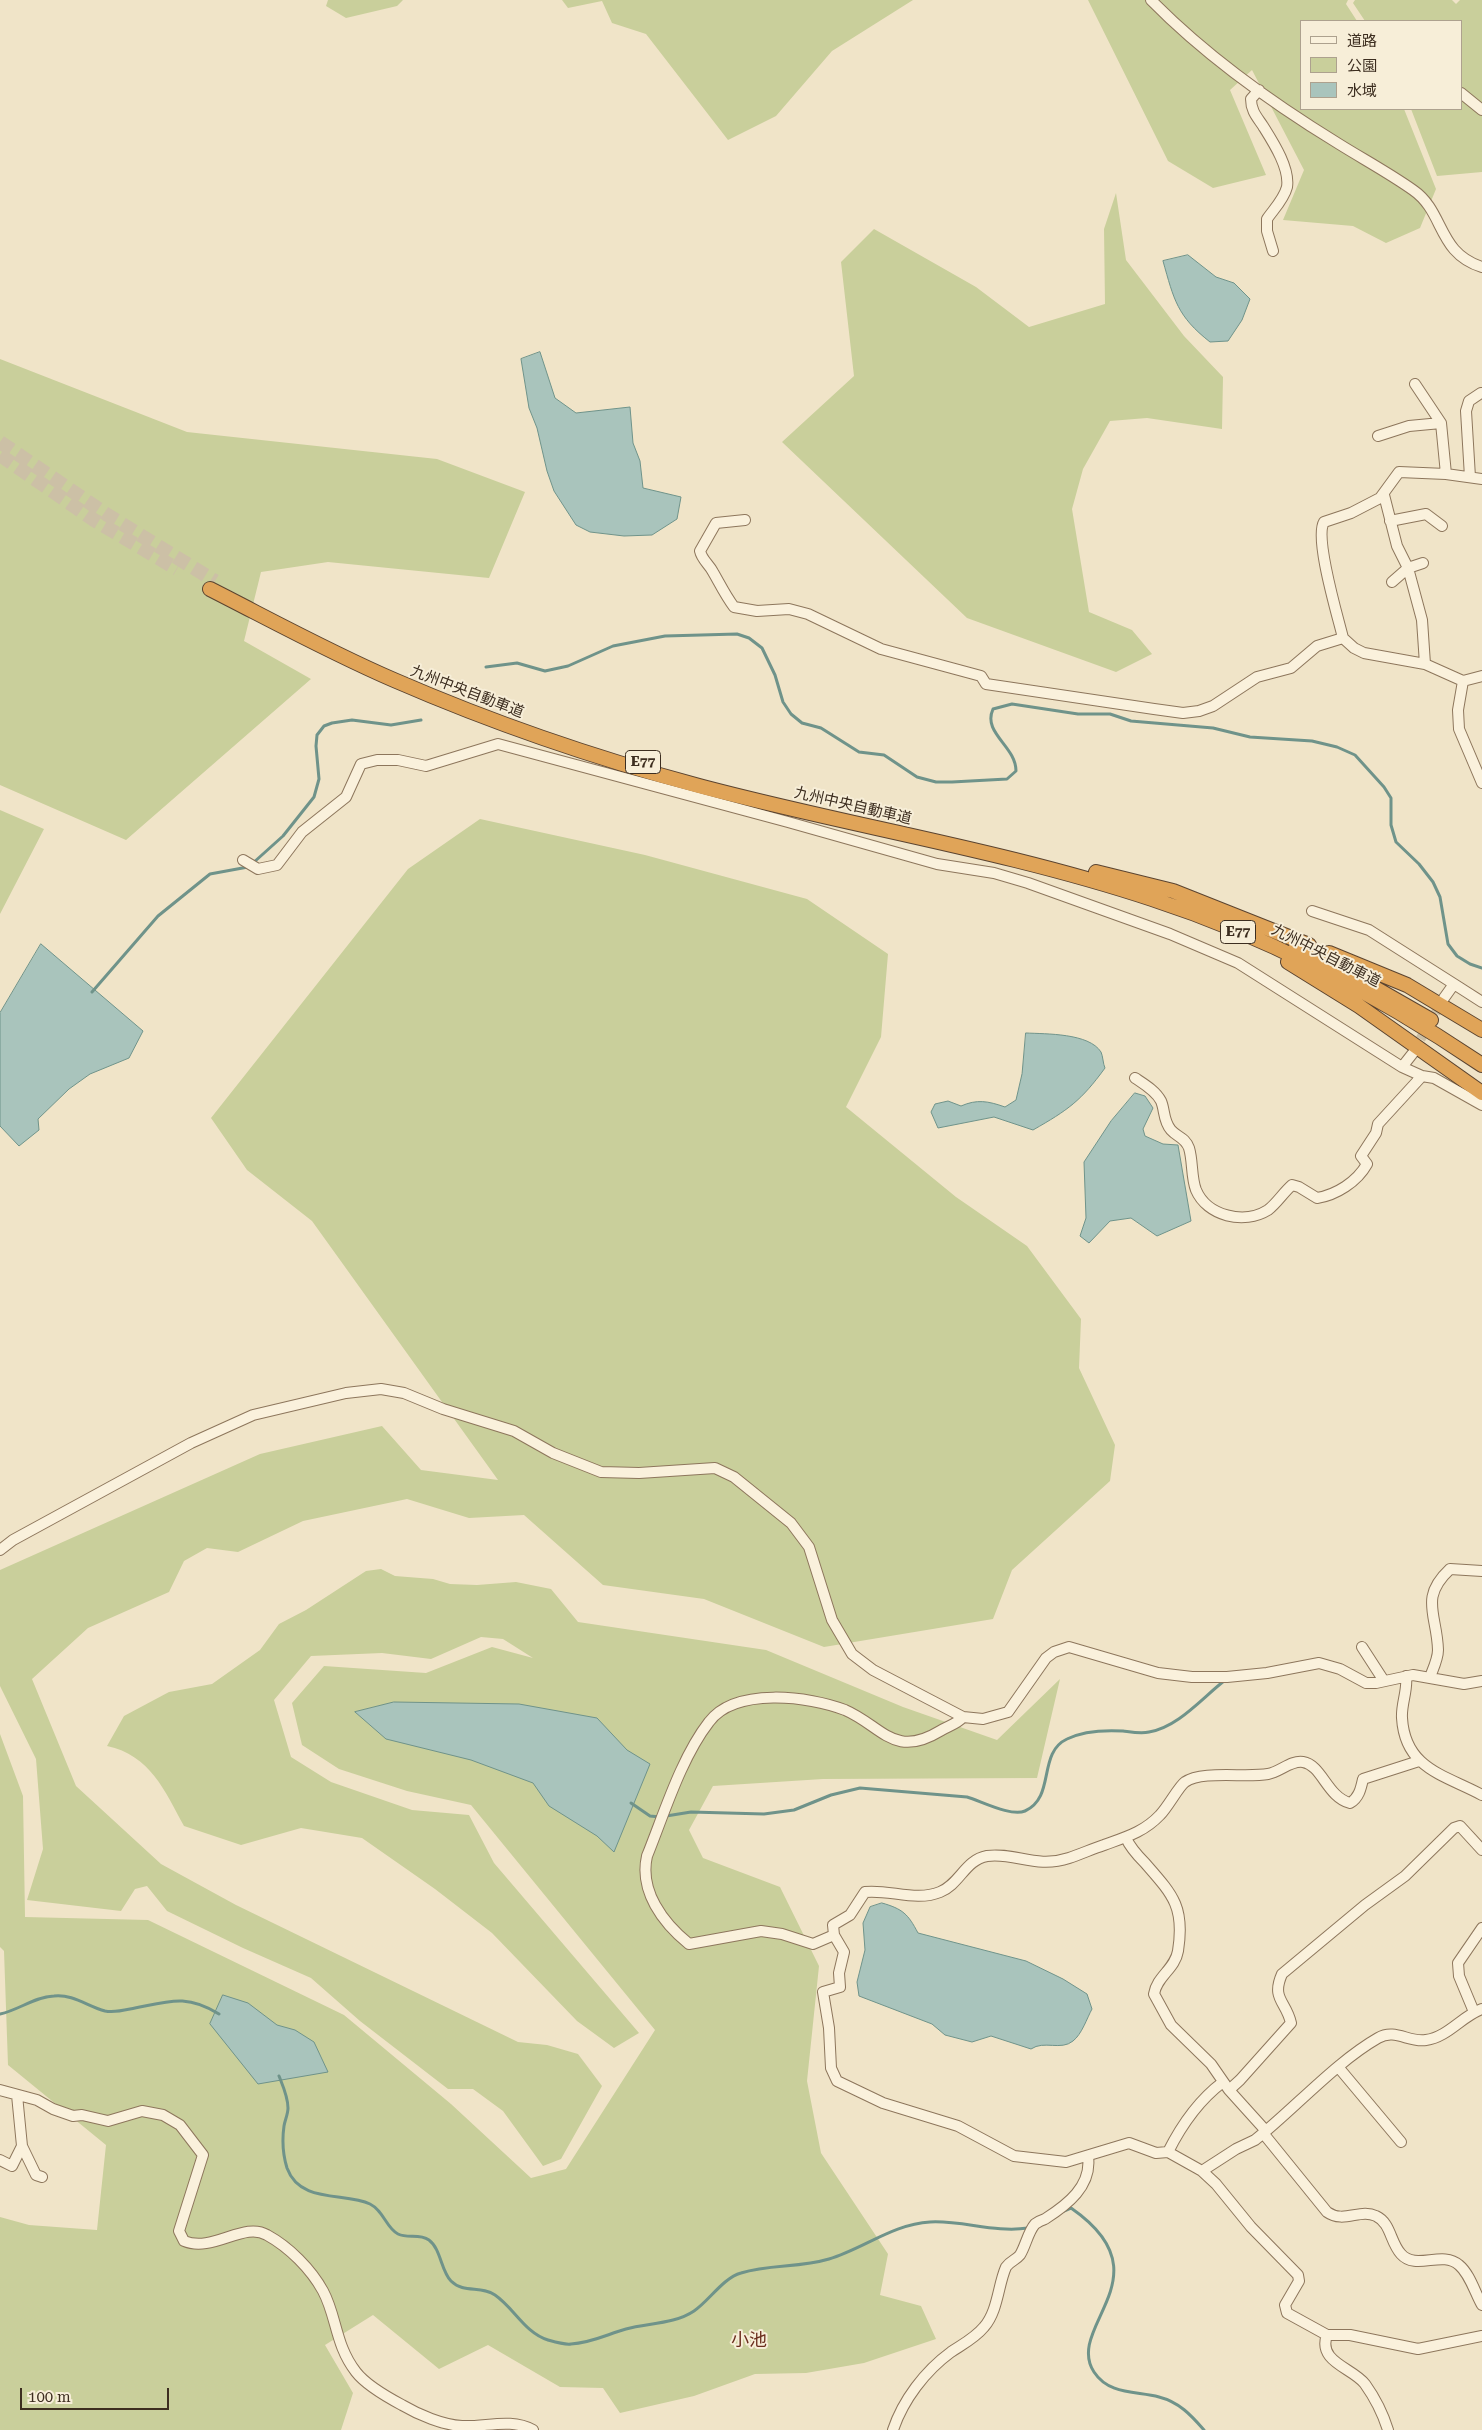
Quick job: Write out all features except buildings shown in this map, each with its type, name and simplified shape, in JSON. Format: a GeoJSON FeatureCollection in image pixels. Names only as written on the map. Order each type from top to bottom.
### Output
{"type":"FeatureCollection","features":[{"type":"Feature","properties":{"kind":"highway","name":"九州中央自動車道"},"geometry":{"type":"LineString","coordinates":[[1482,1053],[1415,1011],[1333,964],[1223,917],[1095,872],[699,778],[616,754],[505,716],[396,671],[212,585],[314,643],[393,680],[502,724],[602,758],[754,800],[971,850],[1099,882],[1220,924],[1339,978],[1440,1036],[1482,1065]]}},
{"type":"Feature","properties":{"kind":"highway"},"geometry":{"type":"LineString","coordinates":[[971,850],[1162,910],[1266,952],[1324,983],[1359,1006],[1482,1094]]}},
{"type":"Feature","properties":{"kind":"highway"},"geometry":{"type":"LineString","coordinates":[[1095,872],[1173,891],[1398,981],[1482,1030]]}},
{"type":"Feature","properties":{"kind":"street"},"geometry":{"type":"LineString","coordinates":[[1151,0],[1170,19],[1259,90],[1338,143],[1416,191],[1430,206],[1450,245],[1471,263],[1482,267]]}},
{"type":"Feature","properties":{"kind":"street"},"geometry":{"type":"LineString","coordinates":[[1259,90],[1251,99],[1252,110],[1264,129],[1286,173],[1287,186],[1281,200],[1267,219],[1267,231],[1273,250]]}},
{"type":"Feature","properties":{"kind":"street"},"geometry":{"type":"LineString","coordinates":[[1462,94],[1482,110]]}},
{"type":"Feature","properties":{"kind":"street"},"geometry":{"type":"LineString","coordinates":[[1416,384],[1441,423],[1446,474]]}},
{"type":"Feature","properties":{"kind":"street"},"geometry":{"type":"LineString","coordinates":[[1470,477],[1466,411],[1469,401],[1481,393]]}},
{"type":"Feature","properties":{"kind":"street"},"geometry":{"type":"LineString","coordinates":[[1378,436],[1409,426],[1441,423]]}},
{"type":"Feature","properties":{"kind":"street"},"geometry":{"type":"LineString","coordinates":[[1482,479],[1446,474],[1399,472],[1384,495],[1351,513],[1324,522],[1322,525],[1323,547],[1328,577],[1343,638],[1354,648],[1364,653],[1425,664],[1463,681],[1482,676]]}},
{"type":"Feature","properties":{"kind":"street"},"geometry":{"type":"LineString","coordinates":[[1384,495],[1397,546],[1408,568],[1422,620],[1425,664]]}},
{"type":"Feature","properties":{"kind":"street"},"geometry":{"type":"LineString","coordinates":[[1390,521],[1426,514],[1442,526]]}},
{"type":"Feature","properties":{"kind":"street"},"geometry":{"type":"LineString","coordinates":[[746,520],[716,523],[700,551],[702,558],[712,570],[723,593],[734,607],[757,611],[789,609],[808,614],[881,649],[981,676],[986,684],[1154,709],[1183,712],[1199,711],[1213,706],[1257,677],[1291,668],[1317,646],[1343,638]]}},
{"type":"Feature","properties":{"kind":"street"},"geometry":{"type":"LineString","coordinates":[[1392,582],[1408,568],[1423,564]]}},
{"type":"Feature","properties":{"kind":"street"},"geometry":{"type":"LineString","coordinates":[[1463,681],[1458,710],[1459,729],[1482,783]]}},
{"type":"Feature","properties":{"kind":"street"},"geometry":{"type":"LineString","coordinates":[[243,860],[258,869],[277,865],[302,832],[346,797],[361,764],[378,760],[398,760],[426,766],[498,744],[936,864],[994,873],[1028,883],[1170,934],[1238,963],[1402,1067],[1422,1076],[1434,1078],[1482,1105]]}},
{"type":"Feature","properties":{"kind":"street"},"geometry":{"type":"LineString","coordinates":[[1312,911],[1369,930],[1482,1002]]}},
{"type":"Feature","properties":{"kind":"street"},"geometry":{"type":"LineString","coordinates":[[1444,998],[1454,984]]}},
{"type":"Feature","properties":{"kind":"street"},"geometry":{"type":"LineString","coordinates":[[1402,1067],[1412,1053]]}},
{"type":"Feature","properties":{"kind":"street"},"geometry":{"type":"LineString","coordinates":[[1135,1078],[1148,1086],[1160,1101],[1164,1116],[1171,1130],[1185,1139],[1189,1150],[1196,1190],[1210,1210],[1231,1216],[1252,1216],[1268,1210],[1292,1185],[1300,1187],[1317,1198],[1331,1196],[1348,1184],[1363,1171],[1367,1164],[1361,1156],[1376,1133],[1378,1124],[1422,1076]]}},
{"type":"Feature","properties":{"kind":"street"},"geometry":{"type":"LineString","coordinates":[[0,1550],[13,1540],[191,1444],[253,1415],[346,1393],[381,1388],[404,1393],[443,1409],[514,1431],[553,1453],[601,1472],[639,1473],[715,1468],[734,1477],[791,1523],[809,1547],[832,1620],[852,1654],[873,1670],[963,1717],[983,1719],[1008,1712],[1046,1658],[1054,1652],[1069,1648],[1158,1673],[1192,1677],[1257,1674],[1320,1663],[1340,1669],[1360,1682],[1370,1684],[1421,1674],[1464,1684],[1482,1681]]}},
{"type":"Feature","properties":{"kind":"street"},"geometry":{"type":"LineString","coordinates":[[1430,1677],[1438,1652],[1430,1600],[1440,1579],[1450,1569],[1482,1571]]}},
{"type":"Feature","properties":{"kind":"street"},"geometry":{"type":"LineString","coordinates":[[1362,1647],[1384,1681]]}},
{"type":"Feature","properties":{"kind":"street"},"geometry":{"type":"LineString","coordinates":[[1406,1676],[1402,1725],[1406,1742],[1419,1761],[1445,1780],[1482,1796]]}},
{"type":"Feature","properties":{"kind":"street"},"geometry":{"type":"LineString","coordinates":[[834,1935],[813,1944],[782,1934],[761,1932],[690,1944],[674,1932],[652,1900],[644,1870],[647,1856],[693,1748],[709,1722],[722,1708],[734,1702],[750,1700],[769,1698],[817,1702],[847,1711],[883,1735],[911,1741],[922,1741],[963,1717]]}},
{"type":"Feature","properties":{"kind":"street"},"geometry":{"type":"LineString","coordinates":[[1419,1761],[1363,1779],[1361,1790],[1355,1800],[1350,1803],[1329,1789],[1311,1766],[1303,1762],[1296,1762],[1280,1771],[1260,1776],[1208,1775],[1185,1782],[1174,1800],[1148,1826],[1126,1838],[1070,1858],[1049,1863],[997,1856],[982,1857],[971,1863],[955,1884],[930,1895],[877,1890],[865,1892],[850,1915],[833,1925],[834,1935],[844,1952],[839,1973],[840,1987],[823,1992],[831,2068],[837,2082],[883,2103],[958,2126],[1014,2156],[1066,2162],[1088,2157],[1125,2143],[1156,2153],[1168,2152],[1202,2171],[1216,2184],[1256,2234],[1298,2275],[1299,2281],[1285,2305],[1287,2313],[1327,2335],[1350,2335],[1418,2349],[1482,2336]]}},
{"type":"Feature","properties":{"kind":"street"},"geometry":{"type":"LineString","coordinates":[[1168,2152],[1180,2131],[1202,2101],[1245,2075],[1291,2023],[1279,1999],[1277,1990],[1282,1974],[1287,1968],[1404,1876],[1454,1828],[1460,1826],[1482,1850]]}},
{"type":"Feature","properties":{"kind":"street"},"geometry":{"type":"LineString","coordinates":[[1126,1838],[1169,1890],[1182,1922],[1177,1954],[1173,1964],[1157,1982],[1154,1994],[1171,2025],[1211,2064],[1226,2086],[1265,2132],[1327,2212],[1338,2217],[1370,2214],[1376,2216],[1388,2228],[1401,2255],[1416,2261],[1444,2258],[1455,2262],[1467,2276],[1482,2305]]}},
{"type":"Feature","properties":{"kind":"street"},"geometry":{"type":"LineString","coordinates":[[1202,2171],[1265,2132],[1339,2068],[1380,2037],[1394,2033],[1425,2041],[1440,2036],[1478,2011],[1459,1976],[1458,1963],[1482,1928]]}},
{"type":"Feature","properties":{"kind":"street"},"geometry":{"type":"LineString","coordinates":[[1339,2068],[1401,2142]]}},
{"type":"Feature","properties":{"kind":"street"},"geometry":{"type":"LineString","coordinates":[[0,2090],[37,2100],[53,2110],[73,2116],[82,2115],[108,2121],[142,2112],[164,2115],[180,2125],[203,2155],[180,2231],[184,2241],[193,2245],[204,2245],[254,2230],[266,2234],[282,2245],[311,2273],[324,2292],[337,2337],[345,2354],[356,2373],[367,2382],[402,2406],[447,2424],[462,2426],[509,2423],[525,2425],[533,2430]]}},
{"type":"Feature","properties":{"kind":"street"},"geometry":{"type":"LineString","coordinates":[[17,2095],[22,2146],[36,2176],[42,2177]]}},
{"type":"Feature","properties":{"kind":"street"},"geometry":{"type":"LineString","coordinates":[[0,2160],[12,2166],[22,2146]]}},
{"type":"Feature","properties":{"kind":"street"},"geometry":{"type":"LineString","coordinates":[[893,2430],[897,2418],[914,2389],[936,2364],[972,2339],[986,2326],[1001,2288],[1006,2267],[1019,2256],[1036,2224],[1071,2200],[1077,2193],[1088,2170],[1088,2157]]}},
{"type":"Feature","properties":{"kind":"street"},"geometry":{"type":"LineString","coordinates":[[1327,2335],[1325,2345],[1333,2362],[1364,2382],[1384,2416],[1388,2430]]}},
{"type":"Feature","properties":{"kind":"green space"},"geometry":{"type":"Polygon","coordinates":[[[328,0],[403,0],[397,6],[346,18],[326,6],[328,0]]]}},
{"type":"Feature","properties":{"kind":"green space"},"geometry":{"type":"Polygon","coordinates":[[[562,0],[913,0],[832,51],[776,116],[728,140],[646,34],[612,23],[602,1],[568,8],[562,0]]]}},
{"type":"Feature","properties":{"kind":"green space"},"geometry":{"type":"Polygon","coordinates":[[[1088,0],[1348,0],[1346,4],[1356,20],[1300,20],[1300,110],[1404,110],[1436,189],[1420,228],[1386,243],[1353,226],[1283,220],[1304,170],[1252,70],[1230,90],[1266,175],[1213,188],[1168,161],[1088,0]]]}},
{"type":"Feature","properties":{"kind":"green space"},"geometry":{"type":"Polygon","coordinates":[[[1355,0],[1452,0],[1456,4],[1460,0],[1482,0],[1482,172],[1437,176],[1411,110],[1462,110],[1462,20],[1364,20],[1353,3],[1355,0]]]}},
{"type":"Feature","properties":{"kind":"green space"},"geometry":{"type":"Polygon","coordinates":[[[1116,193],[1126,260],[1184,336],[1223,377],[1222,429],[1147,418],[1110,421],[1083,469],[1072,509],[1089,612],[1132,630],[1152,654],[1116,672],[967,618],[782,442],[854,376],[841,262],[874,229],[976,287],[1029,327],[1105,304],[1104,229],[1116,193]]]}},
{"type":"Feature","properties":{"kind":"green space"},"geometry":{"type":"Polygon","coordinates":[[[0,359],[187,432],[437,459],[525,492],[489,578],[328,562],[261,572],[244,641],[311,679],[126,840],[0,785],[0,359]]]}},
{"type":"Feature","properties":{"kind":"green space"},"geometry":{"type":"Polygon","coordinates":[[[0,810],[44,829],[0,914],[0,810]]]}},
{"type":"Feature","properties":{"kind":"green space"},"geometry":{"type":"Polygon","coordinates":[[[480,819],[645,855],[807,899],[888,954],[881,1037],[846,1107],[956,1197],[1027,1246],[1081,1319],[1079,1368],[1115,1445],[1110,1481],[1012,1570],[993,1619],[824,1647],[704,1599],[603,1585],[524,1515],[469,1518],[407,1499],[303,1521],[238,1552],[207,1548],[184,1561],[169,1592],[88,1628],[32,1679],[76,1786],[161,1864],[236,1905],[518,2042],[547,2045],[578,2054],[602,2086],[561,2159],[543,2166],[503,2111],[473,2089],[448,2089],[360,2021],[311,1978],[167,1911],[147,1886],[135,1889],[121,1911],[27,1900],[43,1849],[36,1759],[0,1686],[0,1570],[260,1454],[382,1426],[421,1470],[498,1480],[312,1221],[247,1170],[211,1118],[408,869],[480,819]]]}},
{"type":"Feature","properties":{"kind":"green space"},"geometry":{"type":"Polygon","coordinates":[[[381,1569],[395,1576],[433,1579],[450,1584],[477,1585],[516,1582],[551,1589],[578,1622],[766,1650],[903,1707],[997,1740],[1060,1679],[1037,1778],[823,1779],[713,1786],[689,1830],[703,1858],[780,1887],[819,1966],[807,2081],[821,2153],[888,2254],[880,2295],[921,2306],[936,2339],[864,2363],[806,2373],[755,2374],[694,2396],[620,2413],[603,2388],[560,2387],[488,2345],[439,2369],[373,2315],[325,2345],[353,2393],[341,2430],[0,2430],[0,2217],[29,2225],[97,2230],[106,2145],[8,2065],[4,1951],[0,1947],[0,1734],[23,1796],[25,1917],[148,1920],[344,2015],[451,2104],[531,2178],[566,2169],[655,2030],[471,1805],[407,1791],[339,1769],[302,1745],[292,1703],[324,1666],[426,1673],[492,1647],[533,1658],[503,1639],[481,1637],[431,1659],[382,1653],[311,1656],[274,1700],[291,1757],[331,1782],[412,1810],[469,1815],[494,1863],[639,2033],[614,2048],[577,2021],[492,1933],[435,1889],[362,1838],[301,1828],[241,1845],[184,1826],[163,1788],[145,1766],[134,1757],[107,1746],[124,1716],[169,1692],[212,1684],[260,1650],[279,1624],[306,1610],[366,1571],[381,1569]]]}},
{"type":"Feature","properties":{"kind":"water"},"geometry":{"type":"Polygon","coordinates":[[[1188,255],[1216,277],[1234,283],[1250,299],[1242,320],[1228,341],[1210,342],[1190,324],[1178,306],[1163,261],[1188,255]]]}},
{"type":"Feature","properties":{"kind":"water"},"geometry":{"type":"Polygon","coordinates":[[[540,352],[555,398],[576,413],[630,407],[633,443],[640,461],[643,488],[681,497],[677,519],[652,535],[624,536],[590,532],[576,525],[554,491],[547,471],[537,428],[529,408],[521,359],[540,352]]]}},
{"type":"Feature","properties":{"kind":"water"},"geometry":{"type":"Polygon","coordinates":[[[41,944],[143,1031],[129,1058],[90,1074],[69,1089],[38,1119],[39,1130],[19,1146],[0,1126],[0,1013],[41,944]]]}},
{"type":"Feature","properties":{"kind":"water"},"geometry":{"type":"Polygon","coordinates":[[[1026,1033],[1055,1034],[1087,1041],[1101,1052],[1105,1068],[1089,1089],[1073,1104],[1056,1117],[1033,1130],[994,1117],[938,1128],[931,1112],[935,1104],[948,1101],[961,1106],[972,1102],[983,1102],[1005,1107],[1016,1100],[1022,1074],[1026,1033]]]}},
{"type":"Feature","properties":{"kind":"water"},"geometry":{"type":"Polygon","coordinates":[[[1135,1093],[1145,1096],[1153,1108],[1143,1129],[1145,1136],[1163,1144],[1178,1145],[1191,1221],[1157,1236],[1131,1218],[1110,1221],[1089,1243],[1080,1236],[1086,1218],[1084,1162],[1111,1121],[1135,1093]]]}},
{"type":"Feature","properties":{"kind":"water"},"geometry":{"type":"Polygon","coordinates":[[[394,1702],[519,1704],[597,1718],[627,1750],[650,1764],[614,1852],[597,1836],[549,1806],[533,1783],[471,1760],[386,1739],[355,1712],[394,1702]]]}},
{"type":"Feature","properties":{"kind":"water"},"geometry":{"type":"Polygon","coordinates":[[[882,1903],[904,1913],[918,1933],[1026,1961],[1063,1979],[1087,1994],[1092,2009],[1079,2034],[1068,2044],[1058,2046],[1041,2045],[1031,2049],[991,2036],[972,2042],[945,2035],[932,2024],[859,1996],[857,1982],[865,1950],[863,1923],[870,1907],[882,1903]]]}},
{"type":"Feature","properties":{"kind":"water"},"geometry":{"type":"Polygon","coordinates":[[[223,1995],[248,2003],[277,2025],[295,2030],[314,2042],[328,2072],[258,2084],[210,2024],[223,1995]]]}},
{"type":"Feature","properties":{"kind":"waterway"},"geometry":{"type":"LineString","coordinates":[[486,667],[517,663],[545,671],[568,666],[613,646],[665,636],[737,634],[749,638],[762,648],[775,675],[783,702],[791,714],[802,723],[821,728],[859,752],[884,755],[917,777],[936,782],[1007,779],[1016,771],[1015,762],[995,733],[991,718],[993,709],[1012,704],[1078,714],[1110,714],[1131,721],[1213,728],[1250,737],[1312,741],[1337,747],[1355,755],[1384,787],[1391,798],[1391,825],[1396,842],[1419,864],[1433,882],[1440,897],[1448,944],[1457,956],[1470,964],[1482,968]]}},
{"type":"Feature","properties":{"kind":"waterway"},"geometry":{"type":"LineString","coordinates":[[253,863],[283,836],[314,797],[319,779],[317,735],[324,726],[352,720],[391,725],[421,720]]}},
{"type":"Feature","properties":{"kind":"waterway"},"geometry":{"type":"LineString","coordinates":[[92,992],[158,916],[210,874],[248,867]]}},
{"type":"Feature","properties":{"kind":"waterway"},"geometry":{"type":"LineString","coordinates":[[631,1803],[650,1816],[660,1817],[691,1812],[764,1814],[794,1810],[831,1795],[860,1788],[967,1797],[1012,1812],[1025,1811],[1040,1796],[1052,1754],[1067,1739],[1080,1734],[1094,1732],[1143,1733],[1160,1729],[1189,1711],[1224,1681]]}},
{"type":"Feature","properties":{"kind":"waterway"},"geometry":{"type":"LineString","coordinates":[[0,2014],[40,1999],[61,1996],[109,2012],[158,2003],[188,2001],[219,2014]]}},
{"type":"Feature","properties":{"kind":"waterway"},"geometry":{"type":"LineString","coordinates":[[279,2076],[288,2104],[288,2113],[283,2131],[284,2153],[287,2168],[293,2179],[302,2187],[312,2192],[360,2200],[370,2204],[379,2211],[391,2228],[398,2234],[429,2240],[436,2249],[445,2272],[456,2285],[467,2289],[490,2292],[502,2300],[533,2332],[540,2337],[560,2343],[586,2342],[626,2329],[661,2323],[687,2315],[700,2307],[728,2280],[741,2273],[829,2259],[903,2227],[930,2222],[942,2222],[1003,2229],[1028,2228]]}},
{"type":"Feature","properties":{"kind":"waterway"},"geometry":{"type":"LineString","coordinates":[[1064,2211],[1071,2208],[1099,2233],[1112,2256],[1113,2278],[1108,2298],[1092,2337],[1088,2355],[1094,2372],[1107,2385],[1124,2391],[1159,2397],[1173,2402],[1189,2414],[1204,2430]]}},
{"type":"Feature","properties":{"kind":"tunnel"},"geometry":{"type":"LineString","coordinates":[[0,442],[106,514],[215,581]]}},
{"type":"Feature","properties":{"kind":"tunnel"},"geometry":{"type":"LineString","coordinates":[[0,455],[94,520],[177,569]]}},
{"type":"Feature","properties":{"kind":"tunnel"},"geometry":{"type":"LineString","coordinates":[[1413,1052],[1443,1000]]}},
{"type":"Feature","properties":{"kind":"district","name":"小池"},"geometry":{"type":"Point","coordinates":[749,2341]}}]}
